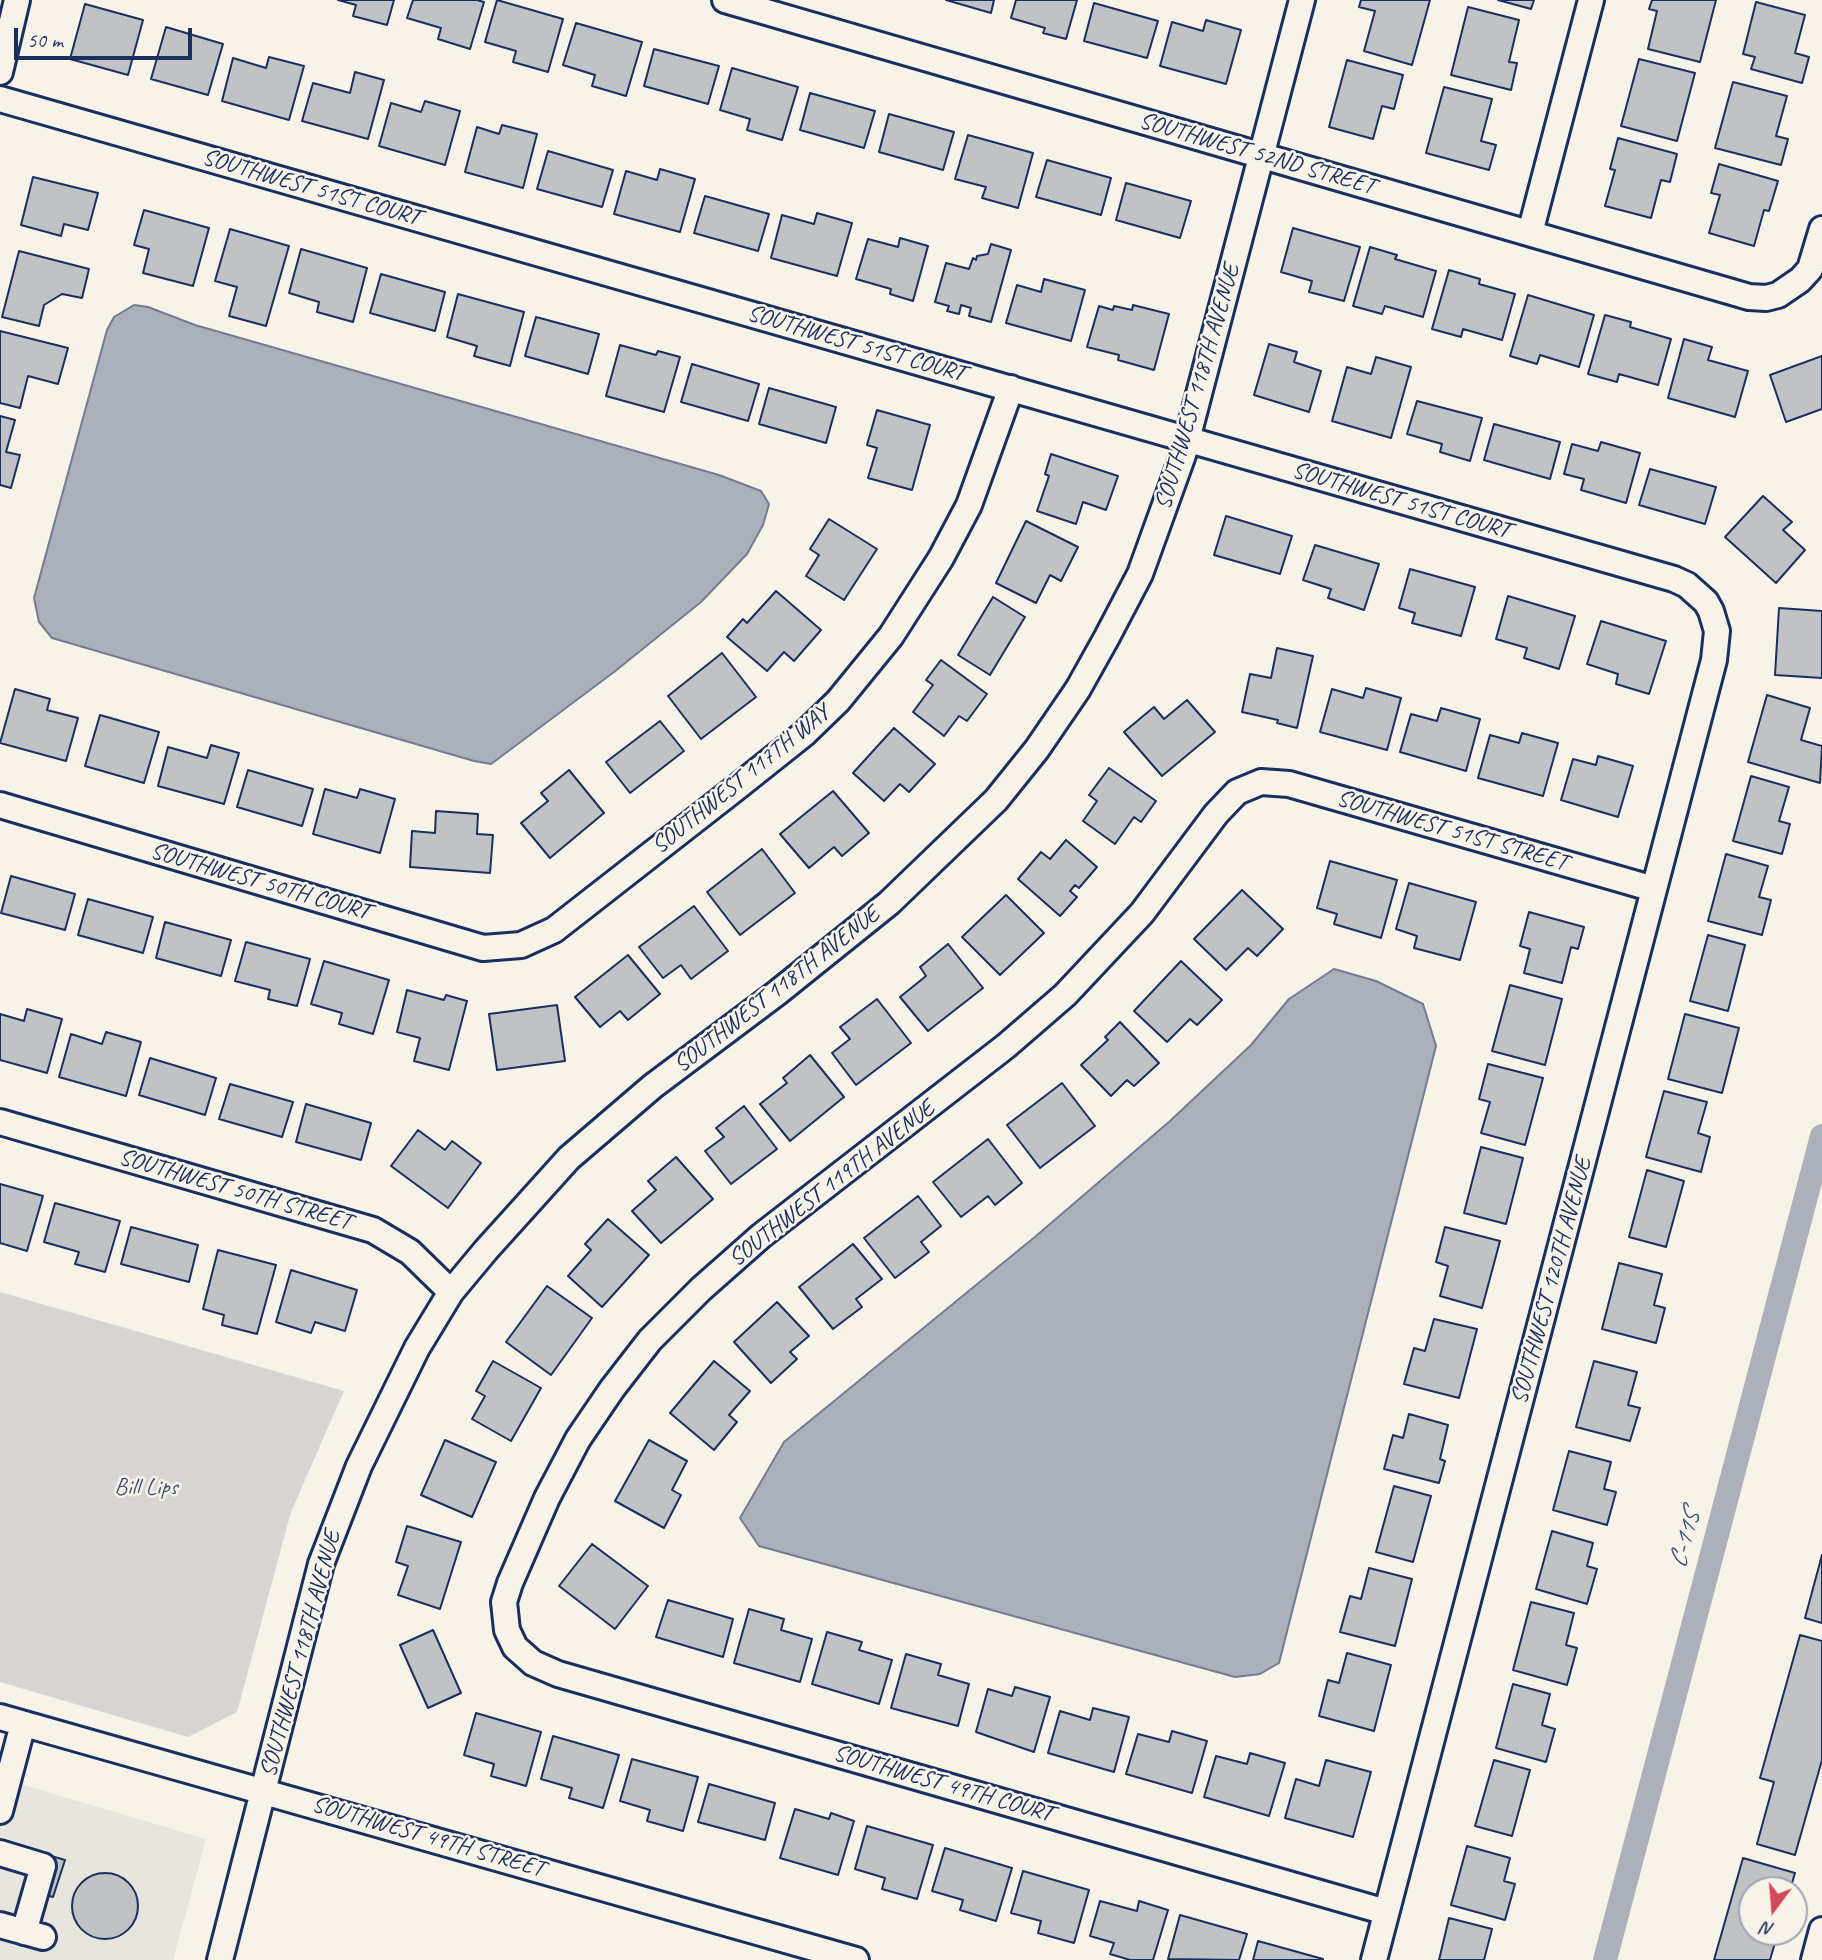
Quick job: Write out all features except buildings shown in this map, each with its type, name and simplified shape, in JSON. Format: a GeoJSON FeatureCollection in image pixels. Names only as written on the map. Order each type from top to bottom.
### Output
{"type":"FeatureCollection","features":[{"type":"Feature","properties":{"kind":"street"},"geometry":{"type":"LineString","coordinates":[[0,72],[17,0]]}},
{"type":"Feature","properties":{"kind":"street","name":"SOUTHWEST 52ND STREET"},"geometry":{"type":"LineString","coordinates":[[725,0],[1749,297],[1766,298],[1789,289],[1810,269],[1822,229]]}},
{"type":"Feature","properties":{"kind":"street","name":"SOUTHWEST 118TH AVENUE"},"geometry":{"type":"LineString","coordinates":[[220,1960],[321,1564],[359,1466],[411,1360],[451,1292],[569,1158],[653,1086],[777,993],[889,903],[996,800],[1037,749],[1078,689],[1107,637],[1140,574],[1188,439],[1301,0]]}},
{"type":"Feature","properties":{"kind":"street"},"geometry":{"type":"LineString","coordinates":[[1530,233],[1591,0]]}},
{"type":"Feature","properties":{"kind":"street","name":"SOUTHWEST 51ST COURT"},"geometry":{"type":"LineString","coordinates":[[0,99],[1674,579],[1686,585],[1706,602]]}},
{"type":"Feature","properties":{"kind":"street","name":"SOUTHWEST 117TH WAY"},"geometry":{"type":"LineString","coordinates":[[522,945],[554,930],[776,757],[838,701],[891,636],[941,558],[969,505],[1011,388]]}},
{"type":"Feature","properties":{"kind":"street","name":"SOUTHWEST 120TH AVENUE"},"geometry":{"type":"LineString","coordinates":[[1374,1960],[1716,651],[1717,631],[1706,602]]}},
{"type":"Feature","properties":{"kind":"street","name":"SOUTHWEST 51ST STREET"},"geometry":{"type":"LineString","coordinates":[[1248,786],[1261,782],[1289,784],[1654,889]]}},
{"type":"Feature","properties":{"kind":"street","name":"SOUTHWEST 119TH AVENUE"},"geometry":{"type":"LineString","coordinates":[[511,1639],[507,1630],[504,1602],[547,1498],[578,1439],[650,1340],[701,1289],[761,1236],[1006,1046],[1065,995],[1142,913],[1226,801],[1248,786]]}},
{"type":"Feature","properties":{"kind":"street","name":"SOUTHWEST 50TH COURT"},"geometry":{"type":"LineString","coordinates":[[0,805],[483,948],[522,945]]}},
{"type":"Feature","properties":{"kind":"street","name":"SOUTHWEST 50TH STREET"},"geometry":{"type":"LineString","coordinates":[[0,1122],[373,1230],[410,1252],[451,1292]]}},
{"type":"Feature","properties":{"kind":"street","name":"SOUTHWEST 49TH COURT"},"geometry":{"type":"LineString","coordinates":[[511,1639],[515,1647],[533,1663],[558,1674],[1386,1912]]}},
{"type":"Feature","properties":{"kind":"street"},"geometry":{"type":"LineString","coordinates":[[0,1811],[12,1720]]}},
{"type":"Feature","properties":{"kind":"street","name":"SOUTHWEST 49TH STREET"},"geometry":{"type":"LineString","coordinates":[[12,1720],[856,1960]]}},
{"type":"Feature","properties":{"kind":"street"},"geometry":{"type":"LineString","coordinates":[[0,1853],[43,1866],[22,1931]]}},
{"type":"Feature","properties":{"kind":"street"},"geometry":{"type":"LineString","coordinates":[[1816,1960],[1822,1930]]}},
{"type":"Feature","properties":{"kind":"shaded area"},"geometry":{"type":"Polygon","coordinates":[[[134,305],[148,307],[195,325],[719,475],[761,491],[769,504],[763,525],[747,554],[701,602],[614,672],[491,764],[52,638],[39,622],[34,598],[107,330],[114,317],[134,305]]]}},
{"type":"Feature","properties":{"kind":"shaded area"},"geometry":{"type":"Polygon","coordinates":[[[1334,969],[1376,981],[1423,1004],[1436,1046],[1279,1663],[1260,1674],[1235,1677],[759,1546],[740,1518],[784,1442],[1036,1236],[1170,1121],[1251,1045],[1289,999],[1334,969]]]}},
{"type":"Feature","properties":{"kind":"shaded area"},"geometry":{"type":"Polygon","coordinates":[[[0,1778],[206,1839],[173,1960],[0,1960],[0,1778]]]}},
{"type":"Feature","properties":{"kind":"green space","name":"Bill Lips"},"geometry":{"type":"Polygon","coordinates":[[[0,1292],[344,1391],[291,1512],[237,1712],[188,1737],[0,1682],[0,1292]]]}},
{"type":"Feature","properties":{"kind":"waterway","name":"C-11S"},"geometry":{"type":"LineString","coordinates":[[1605,1960],[1822,1136]]}}]}
